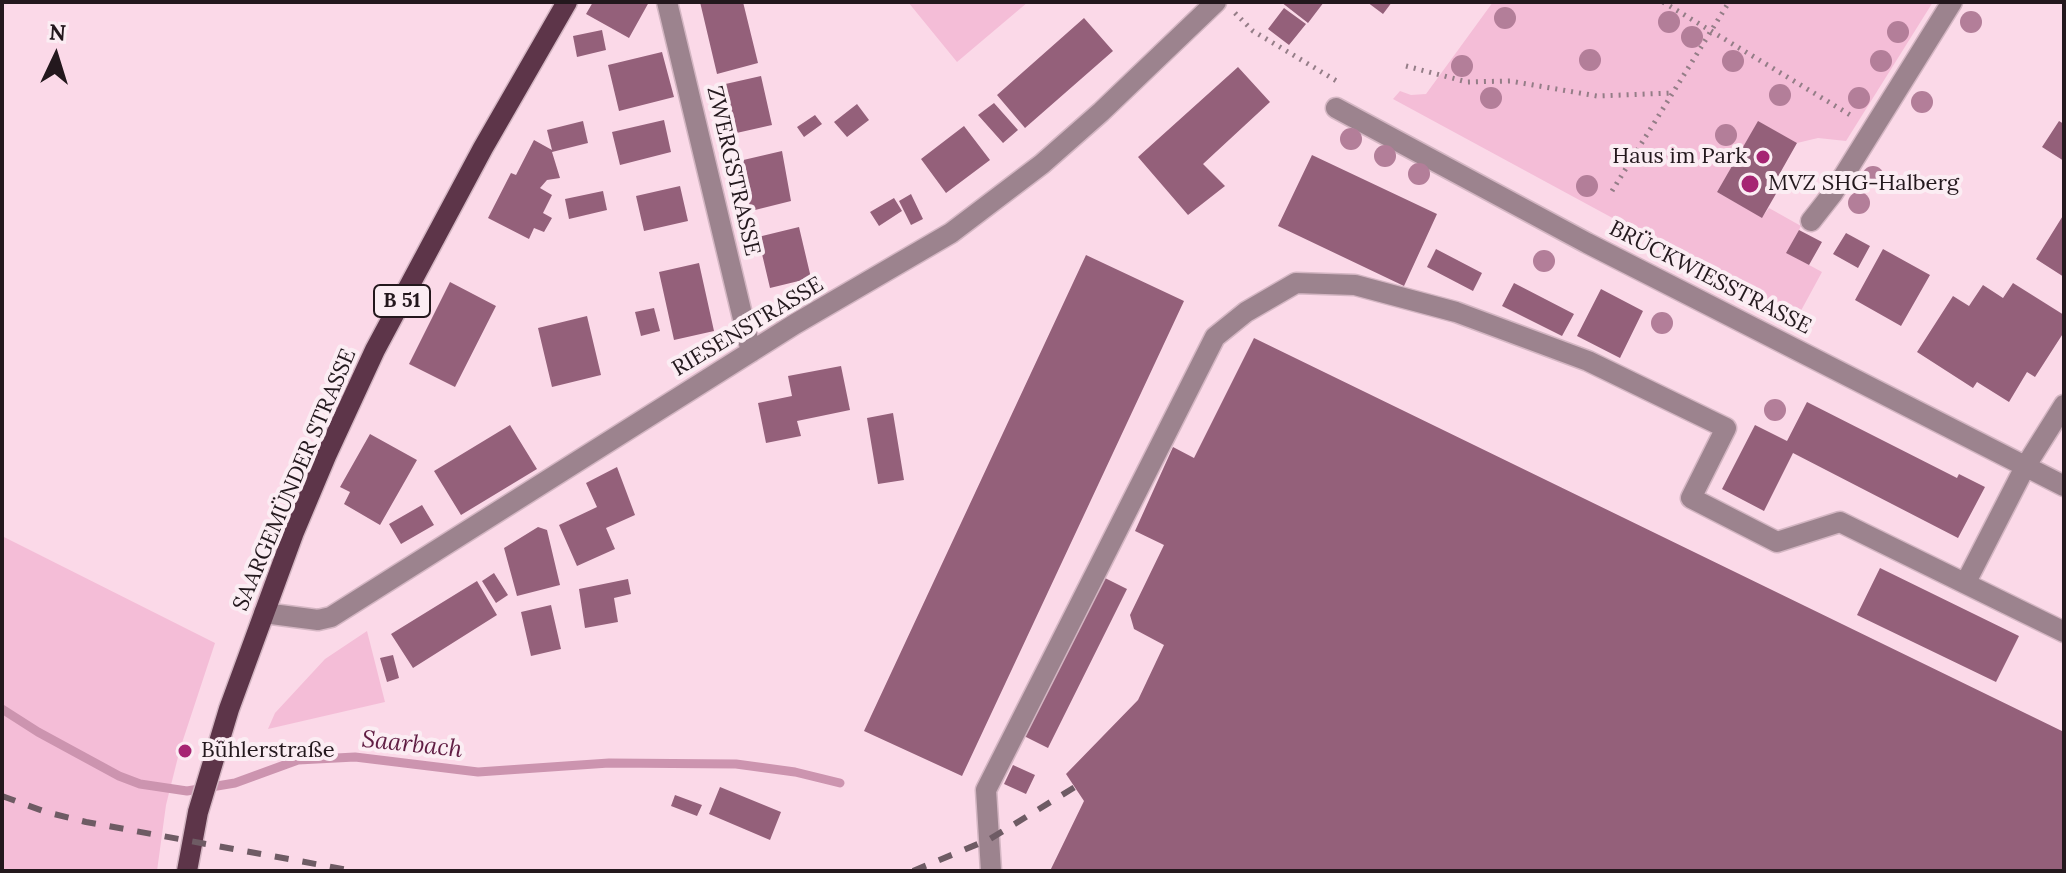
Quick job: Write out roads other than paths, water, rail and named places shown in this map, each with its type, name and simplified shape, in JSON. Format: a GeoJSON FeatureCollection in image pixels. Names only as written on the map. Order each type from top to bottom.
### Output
{"type":"FeatureCollection","features":[{"type":"Feature","properties":{"kind":"main road","name":"SAARGEMÜNDER STRASSE"},"geometry":{"type":"LineString","coordinates":[[187,871],[198,812],[211,768],[264,613],[326,456],[375,350],[483,148],[567,2]]}},
{"type":"Feature","properties":{"kind":"street","name":"ZWERGSTRASSE"},"geometry":{"type":"LineString","coordinates":[[667,2],[751,352]]}},
{"type":"Feature","properties":{"kind":"street"},"geometry":{"type":"LineString","coordinates":[[1811,221],[1833,193],[1952,2]]}},
{"type":"Feature","properties":{"kind":"street","name":"RIESENSTRASSE"},"geometry":{"type":"LineString","coordinates":[[264,613],[318,620],[331,617],[751,352],[951,233],[1042,164],[1223,5]]}},
{"type":"Feature","properties":{"kind":"street","name":"BRÜCKWIESSTRASSE"},"geometry":{"type":"LineString","coordinates":[[1336,108],[1602,250],[2064,486]]}},
{"type":"Feature","properties":{"kind":"street"},"geometry":{"type":"LineString","coordinates":[[991,871],[986,790],[1215,337],[1246,312],[1296,283],[1355,285],[1456,312],[1588,361],[1726,428],[1691,498],[1777,542],[1840,522],[2064,632]]}},
{"type":"Feature","properties":{"kind":"street"},"geometry":{"type":"LineString","coordinates":[[1966,582],[2025,467],[2064,405]]}},
{"type":"Feature","properties":{"kind":"waterway","name":"Saarbach"},"geometry":{"type":"LineString","coordinates":[[2,709],[119,776],[140,784],[187,791],[235,783],[298,760],[355,757],[478,772],[609,763],[736,764],[795,772],[840,783]]}},
{"type":"Feature","properties":{"kind":"railway"},"geometry":{"type":"LineString","coordinates":[[913,871],[990,839],[1075,787]]}},
{"type":"Feature","properties":{"kind":"railway"},"geometry":{"type":"LineString","coordinates":[[2,796],[86,822],[354,871]]}},
{"type":"Feature","properties":{"kind":"place","name":"Haus im Park"},"geometry":{"type":"Point","coordinates":[1763,157]}},
{"type":"Feature","properties":{"kind":"place","name":"MVZ SHG-Halberg"},"geometry":{"type":"Point","coordinates":[1750,184]}},
{"type":"Feature","properties":{"kind":"place","name":"Bühlerstraße"},"geometry":{"type":"Point","coordinates":[185,751]}}]}
